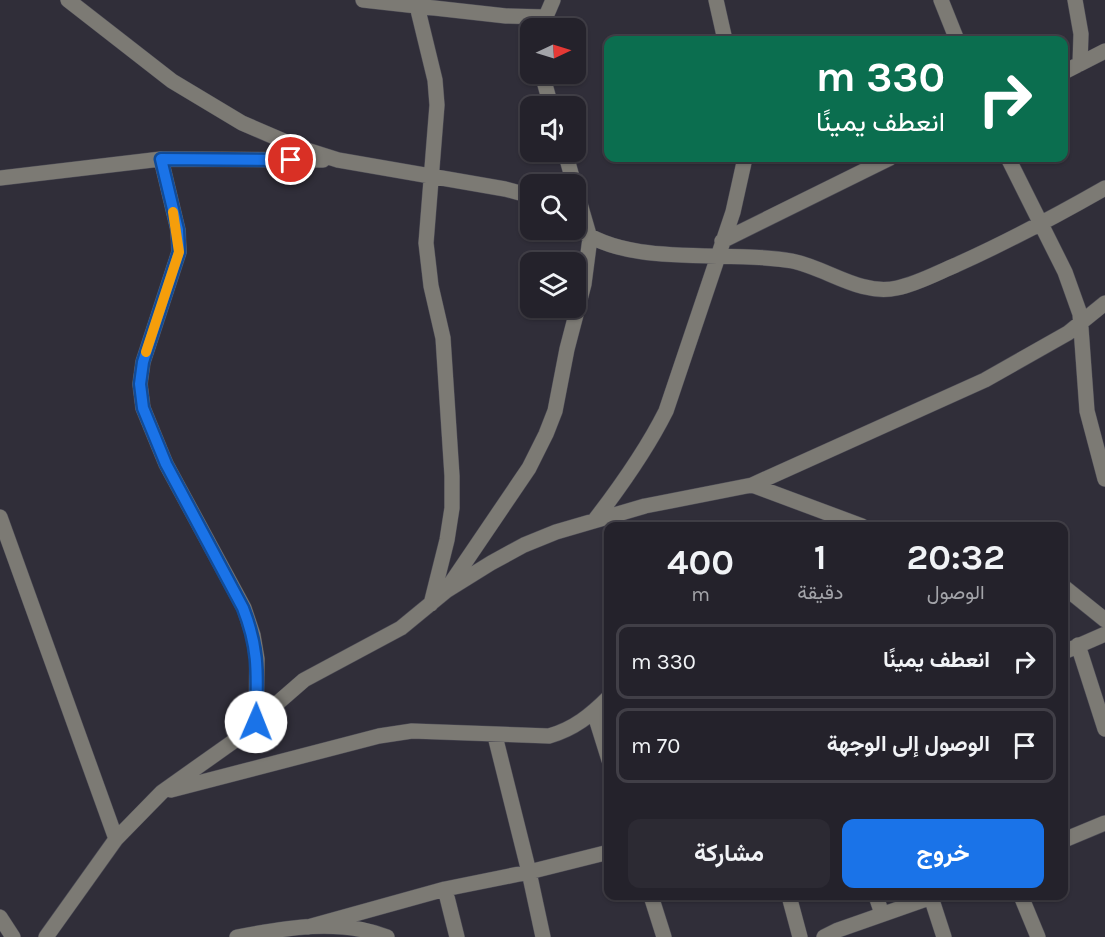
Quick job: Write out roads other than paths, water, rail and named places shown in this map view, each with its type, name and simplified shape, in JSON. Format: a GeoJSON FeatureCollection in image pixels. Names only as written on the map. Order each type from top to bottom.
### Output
{"type":"FeatureCollection","features":[{"type":"Feature","properties":{"kind":"street"},"geometry":{"type":"LineString","coordinates":[[68,0],[182,87],[242,123],[300,148],[338,160],[520,193]]}},
{"type":"Feature","properties":{"kind":"street"},"geometry":{"type":"LineString","coordinates":[[363,0],[520,19]]}},
{"type":"Feature","properties":{"kind":"street"},"geometry":{"type":"LineString","coordinates":[[545,18],[553,0]]}},
{"type":"Feature","properties":{"kind":"street"},"geometry":{"type":"LineString","coordinates":[[716,0],[724,36]]}},
{"type":"Feature","properties":{"kind":"street"},"geometry":{"type":"LineString","coordinates":[[941,0],[955,36]]}},
{"type":"Feature","properties":{"kind":"street"},"geometry":{"type":"LineString","coordinates":[[1075,0],[1081,34],[1080,63]]}},
{"type":"Feature","properties":{"kind":"street"},"geometry":{"type":"LineString","coordinates":[[417,6],[435,80],[437,105],[427,254],[431,286],[443,338],[452,476],[452,508],[447,540],[431,604]]}},
{"type":"Feature","properties":{"kind":"street"},"geometry":{"type":"LineString","coordinates":[[1068,70],[1105,51]]}},
{"type":"Feature","properties":{"kind":"street"},"geometry":{"type":"LineString","coordinates":[[0,178],[161,159],[338,160]]}},
{"type":"Feature","properties":{"kind":"street"},"geometry":{"type":"LineString","coordinates":[[161,159],[178,230],[179,252],[143,362],[140,384],[143,408],[166,464],[243,608],[253,635],[257,659],[256,722]]}},
{"type":"Feature","properties":{"kind":"street"},"geometry":{"type":"LineString","coordinates":[[594,521],[629,475],[652,439],[666,411],[736,201],[744,162]]}},
{"type":"Feature","properties":{"kind":"street"},"geometry":{"type":"LineString","coordinates":[[720,249],[883,162]]}},
{"type":"Feature","properties":{"kind":"street"},"geometry":{"type":"LineString","coordinates":[[1010,162],[1065,272],[1082,324],[1087,411],[1105,479]]}},
{"type":"Feature","properties":{"kind":"street"},"geometry":{"type":"LineString","coordinates":[[586,235],[628,249],[720,249],[795,262],[863,286],[893,289],[909,285],[1040,226],[1105,188]]}},
{"type":"Feature","properties":{"kind":"street"},"geometry":{"type":"LineString","coordinates":[[446,591],[512,496],[546,434],[555,411],[567,349],[580,304],[590,238],[586,224]]}},
{"type":"Feature","properties":{"kind":"street"},"geometry":{"type":"LineString","coordinates":[[46,937],[117,839],[162,792],[234,741],[304,681],[401,628],[446,591],[524,545],[556,532],[652,504],[752,485],[954,396],[1012,366],[1082,324],[1105,303]]}},
{"type":"Feature","properties":{"kind":"street"},"geometry":{"type":"LineString","coordinates":[[752,485],[851,522]]}},
{"type":"Feature","properties":{"kind":"street"},"geometry":{"type":"LineString","coordinates":[[0,518],[117,839]]}},
{"type":"Feature","properties":{"kind":"street"},"geometry":{"type":"LineString","coordinates":[[1068,590],[1105,621]]}},
{"type":"Feature","properties":{"kind":"street"},"geometry":{"type":"LineString","coordinates":[[1068,650],[1105,634]]}},
{"type":"Feature","properties":{"kind":"street"},"geometry":{"type":"LineString","coordinates":[[1078,645],[1105,729]]}},
{"type":"Feature","properties":{"kind":"street"},"geometry":{"type":"LineString","coordinates":[[162,792],[379,736],[412,731],[446,731],[495,736],[549,736],[568,731],[604,702]]}},
{"type":"Feature","properties":{"kind":"street"},"geometry":{"type":"LineString","coordinates":[[594,712],[604,744]]}},
{"type":"Feature","properties":{"kind":"street"},"geometry":{"type":"LineString","coordinates":[[495,736],[543,937]]}},
{"type":"Feature","properties":{"kind":"street"},"geometry":{"type":"LineString","coordinates":[[1068,838],[1105,823]]}},
{"type":"Feature","properties":{"kind":"street"},"geometry":{"type":"LineString","coordinates":[[237,937],[308,927],[445,889],[529,872],[604,853]]}},
{"type":"Feature","properties":{"kind":"street"},"geometry":{"type":"LineString","coordinates":[[445,889],[458,937]]}},
{"type":"Feature","properties":{"kind":"street"},"geometry":{"type":"LineString","coordinates":[[652,900],[664,937]]}},
{"type":"Feature","properties":{"kind":"street"},"geometry":{"type":"LineString","coordinates":[[790,900],[800,937]]}},
{"type":"Feature","properties":{"kind":"street"},"geometry":{"type":"LineString","coordinates":[[877,900],[882,914]]}},
{"type":"Feature","properties":{"kind":"street"},"geometry":{"type":"LineString","coordinates":[[834,935],[922,900]]}},
{"type":"Feature","properties":{"kind":"street"},"geometry":{"type":"LineString","coordinates":[[934,900],[944,937]]}},
{"type":"Feature","properties":{"kind":"street"},"geometry":{"type":"LineString","coordinates":[[1023,900],[1038,937]]}},
{"type":"Feature","properties":{"kind":"street"},"geometry":{"type":"LineString","coordinates":[[0,917],[13,937]]}},
{"type":"Feature","properties":{"kind":"street"},"geometry":{"type":"LineString","coordinates":[[308,927],[353,928],[368,930],[387,937]]}}]}
